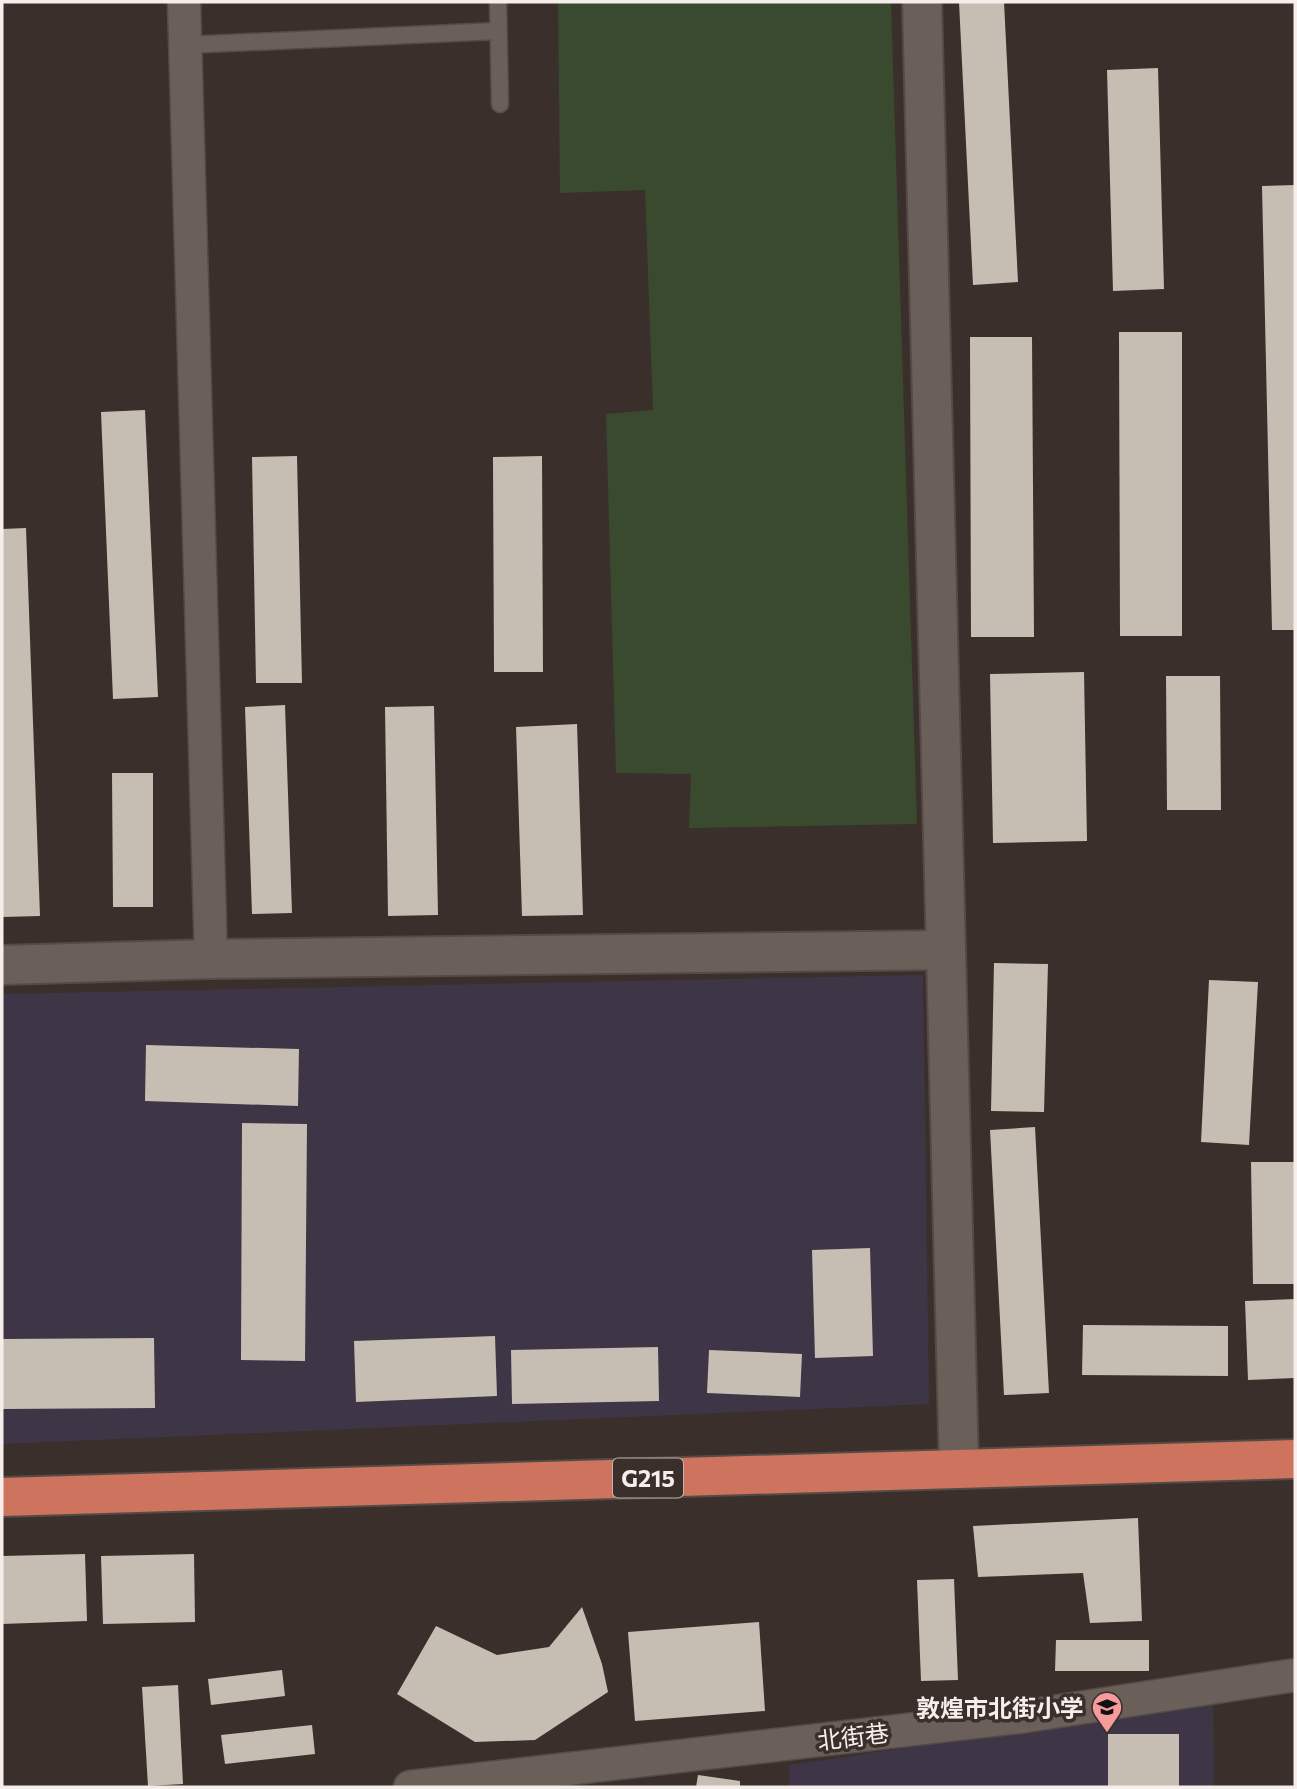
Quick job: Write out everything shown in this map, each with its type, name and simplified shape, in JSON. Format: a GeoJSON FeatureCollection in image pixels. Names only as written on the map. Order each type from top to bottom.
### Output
{"type":"FeatureCollection","features":[{"type":"Feature","properties":{"kind":"highway","name":"G215"},"geometry":{"type":"LineString","coordinates":[[2,1497],[1295,1459]]}},
{"type":"Feature","properties":{"kind":"street"},"geometry":{"type":"LineString","coordinates":[[184,2],[211,959]]}},
{"type":"Feature","properties":{"kind":"street"},"geometry":{"type":"LineString","coordinates":[[922,2],[959,1469]]}},
{"type":"Feature","properties":{"kind":"street"},"geometry":{"type":"LineString","coordinates":[[2,964],[945,950]]}},
{"type":"Feature","properties":{"kind":"street","name":"北街巷"},"geometry":{"type":"LineString","coordinates":[[410,1787],[1020,1717],[1295,1675]]}},
{"type":"Feature","properties":{"kind":"lane"},"geometry":{"type":"LineString","coordinates":[[498,2],[500,104]]}},
{"type":"Feature","properties":{"kind":"lane"},"geometry":{"type":"LineString","coordinates":[[185,45],[498,32]]}},
{"type":"Feature","properties":{"kind":"shaded area"},"geometry":{"type":"Polygon","coordinates":[[[923,975],[929,1404],[2,1444],[2,994],[923,975]]]}},
{"type":"Feature","properties":{"kind":"shaded area","name":"敦煌市北街小学"},"geometry":{"type":"Polygon","coordinates":[[[1213,1703],[1214,1787],[789,1787],[789,1765],[1213,1703]]]}},
{"type":"Feature","properties":{"kind":"green space"},"geometry":{"type":"Polygon","coordinates":[[[558,2],[891,2],[917,824],[689,828],[691,774],[616,773],[606,414],[653,410],[645,190],[560,193],[558,2]]]}},
{"type":"Feature","properties":{"kind":"building"},"geometry":{"type":"Polygon","coordinates":[[[959,2],[1004,2],[1018,282],[973,285],[959,2]]]}},
{"type":"Feature","properties":{"kind":"building"},"geometry":{"type":"Polygon","coordinates":[[[1158,68],[1164,289],[1113,291],[1107,70],[1158,68]]]}},
{"type":"Feature","properties":{"kind":"building"},"geometry":{"type":"Polygon","coordinates":[[[1295,185],[1295,630],[1272,630],[1262,186],[1295,185]]]}},
{"type":"Feature","properties":{"kind":"building"},"geometry":{"type":"Polygon","coordinates":[[[1119,332],[1182,332],[1182,636],[1120,636],[1119,332]]]}},
{"type":"Feature","properties":{"kind":"building"},"geometry":{"type":"Polygon","coordinates":[[[970,337],[1032,337],[1034,637],[971,637],[970,337]]]}},
{"type":"Feature","properties":{"kind":"building"},"geometry":{"type":"Polygon","coordinates":[[[145,410],[158,697],[113,699],[101,412],[145,410]]]}},
{"type":"Feature","properties":{"kind":"building"},"geometry":{"type":"Polygon","coordinates":[[[297,456],[302,683],[256,683],[252,457],[297,456]]]}},
{"type":"Feature","properties":{"kind":"building"},"geometry":{"type":"Polygon","coordinates":[[[542,456],[543,672],[494,672],[493,457],[542,456]]]}},
{"type":"Feature","properties":{"kind":"building"},"geometry":{"type":"Polygon","coordinates":[[[26,528],[40,916],[2,917],[2,529],[26,528]]]}},
{"type":"Feature","properties":{"kind":"building"},"geometry":{"type":"Polygon","coordinates":[[[1084,672],[1087,841],[993,843],[990,674],[1084,672]]]}},
{"type":"Feature","properties":{"kind":"building"},"geometry":{"type":"Polygon","coordinates":[[[1166,676],[1220,676],[1221,810],[1167,810],[1166,676]]]}},
{"type":"Feature","properties":{"kind":"building"},"geometry":{"type":"Polygon","coordinates":[[[285,705],[292,913],[252,914],[245,707],[285,705]]]}},
{"type":"Feature","properties":{"kind":"building"},"geometry":{"type":"Polygon","coordinates":[[[434,706],[438,915],[388,916],[385,707],[434,706]]]}},
{"type":"Feature","properties":{"kind":"building"},"geometry":{"type":"Polygon","coordinates":[[[577,724],[583,915],[522,916],[516,727],[577,724]]]}},
{"type":"Feature","properties":{"kind":"building"},"geometry":{"type":"Polygon","coordinates":[[[112,773],[153,773],[153,907],[113,907],[112,773]]]}},
{"type":"Feature","properties":{"kind":"building"},"geometry":{"type":"Polygon","coordinates":[[[994,963],[1048,964],[1044,1112],[991,1111],[994,963]]]}},
{"type":"Feature","properties":{"kind":"building"},"geometry":{"type":"Polygon","coordinates":[[[1209,980],[1258,982],[1249,1145],[1201,1142],[1209,980]]]}},
{"type":"Feature","properties":{"kind":"building"},"geometry":{"type":"Polygon","coordinates":[[[146,1045],[299,1049],[298,1106],[145,1101],[146,1045]]]}},
{"type":"Feature","properties":{"kind":"building"},"geometry":{"type":"Polygon","coordinates":[[[242,1123],[307,1124],[305,1361],[241,1360],[242,1123]]]}},
{"type":"Feature","properties":{"kind":"building"},"geometry":{"type":"Polygon","coordinates":[[[1035,1127],[1049,1393],[1004,1395],[990,1130],[1035,1127]]]}},
{"type":"Feature","properties":{"kind":"building"},"geometry":{"type":"Polygon","coordinates":[[[1251,1162],[1295,1162],[1295,1284],[1253,1284],[1251,1162]]]}},
{"type":"Feature","properties":{"kind":"building"},"geometry":{"type":"Polygon","coordinates":[[[870,1248],[873,1356],[815,1358],[812,1250],[870,1248]]]}},
{"type":"Feature","properties":{"kind":"building"},"geometry":{"type":"Polygon","coordinates":[[[1295,1299],[1295,1378],[1248,1380],[1245,1301],[1295,1299]]]}},
{"type":"Feature","properties":{"kind":"building"},"geometry":{"type":"Polygon","coordinates":[[[1083,1325],[1228,1326],[1228,1376],[1082,1375],[1083,1325]]]}},
{"type":"Feature","properties":{"kind":"building"},"geometry":{"type":"Polygon","coordinates":[[[495,1336],[497,1396],[356,1402],[354,1341],[495,1336]]]}},
{"type":"Feature","properties":{"kind":"building"},"geometry":{"type":"Polygon","coordinates":[[[154,1338],[155,1408],[2,1409],[2,1339],[154,1338]]]}},
{"type":"Feature","properties":{"kind":"building"},"geometry":{"type":"Polygon","coordinates":[[[658,1347],[659,1401],[512,1404],[511,1350],[658,1347]]]}},
{"type":"Feature","properties":{"kind":"building"},"geometry":{"type":"Polygon","coordinates":[[[709,1350],[802,1354],[800,1397],[707,1393],[709,1350]]]}},
{"type":"Feature","properties":{"kind":"building"},"geometry":{"type":"Polygon","coordinates":[[[1138,1518],[1142,1621],[1090,1623],[1083,1573],[978,1577],[973,1526],[1138,1518]]]}},
{"type":"Feature","properties":{"kind":"building"},"geometry":{"type":"Polygon","coordinates":[[[85,1554],[87,1621],[2,1624],[2,1556],[85,1554]]]}},
{"type":"Feature","properties":{"kind":"building"},"geometry":{"type":"Polygon","coordinates":[[[194,1554],[195,1622],[103,1624],[101,1556],[194,1554]]]}},
{"type":"Feature","properties":{"kind":"building"},"geometry":{"type":"Polygon","coordinates":[[[954,1579],[958,1680],[921,1681],[917,1580],[954,1579]]]}},
{"type":"Feature","properties":{"kind":"building"},"geometry":{"type":"Polygon","coordinates":[[[582,1607],[602,1664],[608,1692],[535,1740],[475,1742],[397,1694],[436,1626],[497,1655],[549,1647],[582,1607]]]}},
{"type":"Feature","properties":{"kind":"building"},"geometry":{"type":"Polygon","coordinates":[[[759,1622],[765,1711],[635,1721],[628,1632],[759,1622]]]}},
{"type":"Feature","properties":{"kind":"building"},"geometry":{"type":"Polygon","coordinates":[[[1056,1640],[1149,1640],[1149,1671],[1055,1671],[1056,1640]]]}},
{"type":"Feature","properties":{"kind":"building"},"geometry":{"type":"Polygon","coordinates":[[[282,1670],[285,1696],[211,1705],[208,1679],[282,1670]]]}},
{"type":"Feature","properties":{"kind":"building"},"geometry":{"type":"Polygon","coordinates":[[[178,1685],[183,1784],[148,1786],[142,1687],[178,1685]]]}},
{"type":"Feature","properties":{"kind":"building"},"geometry":{"type":"Polygon","coordinates":[[[312,1725],[315,1754],[225,1764],[221,1735],[312,1725]]]}},
{"type":"Feature","properties":{"kind":"building"},"geometry":{"type":"Polygon","coordinates":[[[1108,1734],[1179,1734],[1179,1787],[1108,1787],[1108,1734]]]}},
{"type":"Feature","properties":{"kind":"building"},"geometry":{"type":"Polygon","coordinates":[[[698,1775],[740,1781],[740,1787],[696,1787],[698,1775]]]}},
{"type":"Feature","properties":{"kind":"place","name":"敦煌市北街小学"},"geometry":{"type":"Point","coordinates":[1107,1734]}}]}
